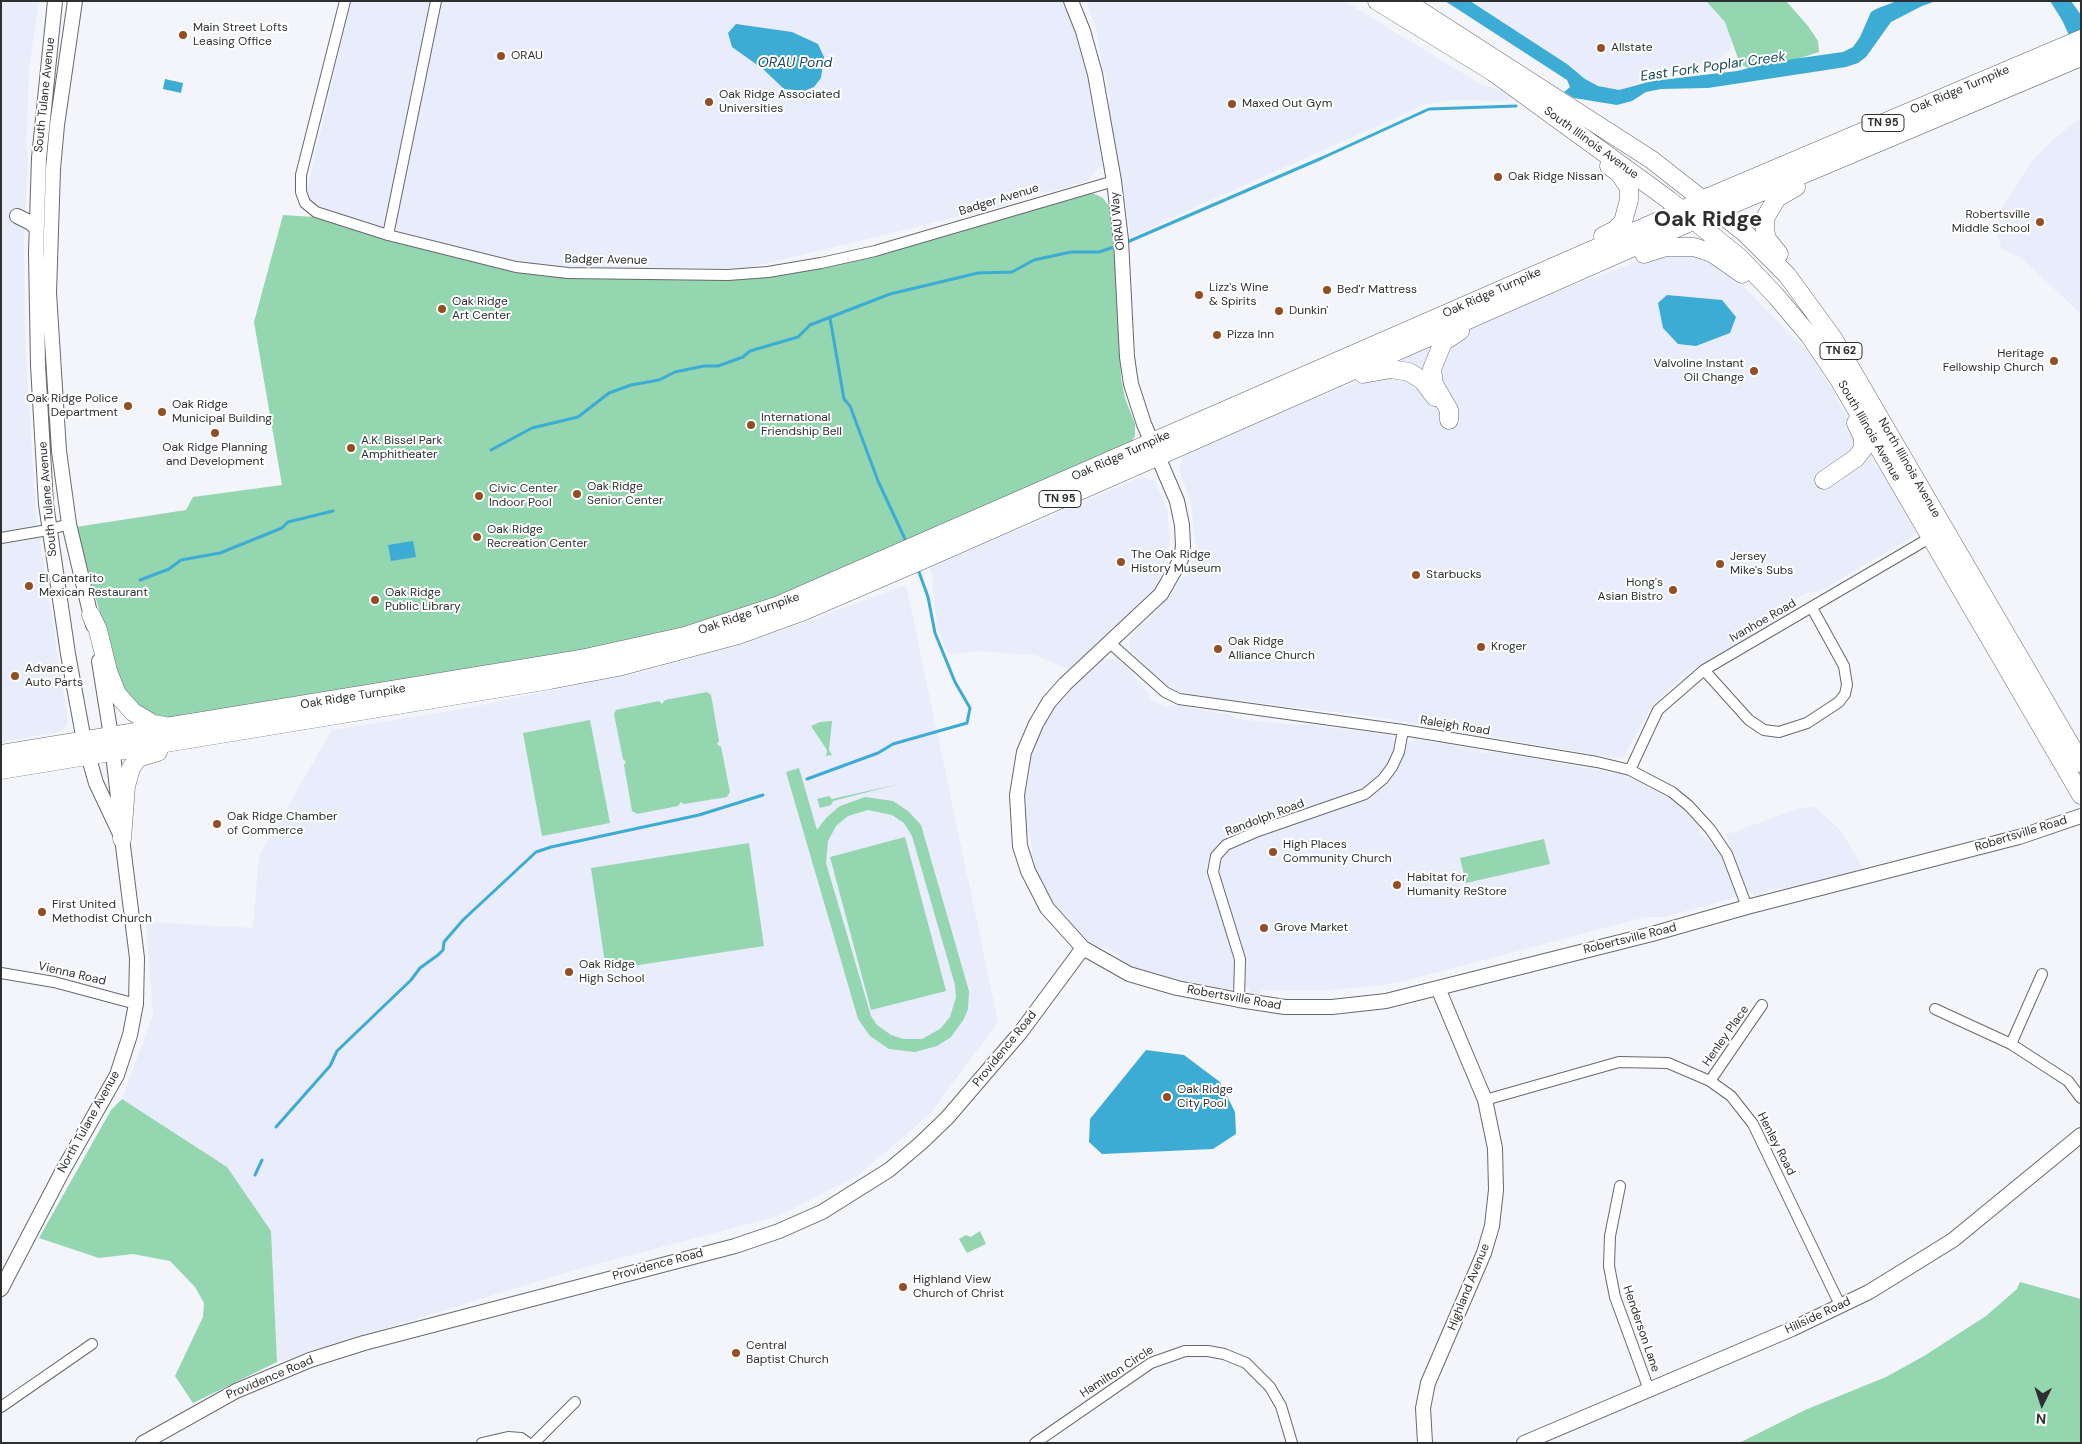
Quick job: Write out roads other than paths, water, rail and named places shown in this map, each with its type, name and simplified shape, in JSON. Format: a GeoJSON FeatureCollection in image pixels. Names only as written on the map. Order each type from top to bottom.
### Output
{"type":"FeatureCollection","features":[{"type":"Feature","properties":{"kind":"highway","name":"South Illinois Avenue"},"geometry":{"type":"LineString","coordinates":[[1378,1],[1493,72],[1689,215],[1740,258],[1796,319],[1818,348],[1891,468],[1938,534],[2081,795]]}},
{"type":"Feature","properties":{"kind":"highway","name":"South Illinois Avenue"},"geometry":{"type":"LineString","coordinates":[[1405,1],[1652,160],[1704,199]]}},
{"type":"Feature","properties":{"kind":"highway","name":"Oak Ridge Turnpike"},"geometry":{"type":"LineString","coordinates":[[1,770],[112,744],[306,720],[598,671],[721,640],[804,611],[1544,270],[1689,215],[1718,211],[2071,55],[2081,39]]}},
{"type":"Feature","properties":{"kind":"highway","name":"Oak Ridge Turnpike"},"geometry":{"type":"LineString","coordinates":[[112,744],[171,726],[581,659],[685,636],[779,605],[1155,449],[1264,409],[1536,290],[1689,215],[1704,199],[1981,82],[2071,55]]}},
{"type":"Feature","properties":{"kind":"highway"},"geometry":{"type":"LineString","coordinates":[[1687,186],[1710,185],[1891,108],[1981,82]]}},
{"type":"Feature","properties":{"kind":"highway"},"geometry":{"type":"LineString","coordinates":[[1544,270],[1575,248],[1615,230],[1623,222],[1629,200],[1629,188],[1619,173],[1582,146],[1564,123]]}},
{"type":"Feature","properties":{"kind":"highway"},"geometry":{"type":"LineString","coordinates":[[1808,302],[1790,267],[1767,239],[1765,218],[1777,198],[1825,172],[1852,153]]}},
{"type":"Feature","properties":{"kind":"highway","name":"North Illinois Avenue"},"geometry":{"type":"LineString","coordinates":[[1704,199],[1760,247],[1808,302],[1837,345],[1938,534],[2081,763]]}},
{"type":"Feature","properties":{"kind":"highway"},"geometry":{"type":"LineString","coordinates":[[1264,409],[1316,395],[1377,370],[1391,369],[1409,372],[1422,380],[1449,420],[1450,410],[1434,384],[1432,377],[1434,361],[1443,342],[1448,338],[1492,317],[1536,290],[1666,247],[1694,247],[1712,253],[1728,263],[1773,305],[1796,319]]}},
{"type":"Feature","properties":{"kind":"highway"},"geometry":{"type":"LineString","coordinates":[[1818,348],[1836,390],[1863,438],[1862,449],[1856,458],[1824,480],[1870,460],[1882,462],[1891,468]]}},
{"type":"Feature","properties":{"kind":"highway"},"geometry":{"type":"LineString","coordinates":[[91,615],[98,630],[108,671],[117,694],[133,712],[153,724],[171,726]]}},
{"type":"Feature","properties":{"kind":"highway"},"geometry":{"type":"LineString","coordinates":[[122,839],[126,786],[132,768],[138,758],[164,751],[272,733],[306,720]]}},
{"type":"Feature","properties":{"kind":"highway","name":"Oak Ridge Turnpike"},"geometry":{"type":"LineString","coordinates":[[1,754],[86,749]]}},
{"type":"Feature","properties":{"kind":"street","name":"South Tulane Avenue"},"geometry":{"type":"LineString","coordinates":[[56,1],[42,119],[36,229],[38,365],[48,530],[86,749],[96,783],[122,839]]}},
{"type":"Feature","properties":{"kind":"street","name":"South Tulane Avenue"},"geometry":{"type":"LineString","coordinates":[[75,1],[57,125],[53,169],[50,283],[52,365],[58,451],[70,524],[91,615],[112,744]]}},
{"type":"Feature","properties":{"kind":"street","name":"Badger Avenue"},"geometry":{"type":"LineString","coordinates":[[346,1],[301,174],[301,192],[305,203],[316,212],[388,236],[516,267],[568,273],[728,275],[768,272],[821,264],[875,251],[1114,181]]}},
{"type":"Feature","properties":{"kind":"street"},"geometry":{"type":"LineString","coordinates":[[388,236],[436,1]]}},
{"type":"Feature","properties":{"kind":"street","name":"ORAU Way"},"geometry":{"type":"LineString","coordinates":[[1071,1],[1083,31],[1095,74],[1114,181],[1121,240],[1127,357],[1131,384],[1155,449]]}},
{"type":"Feature","properties":{"kind":"street"},"geometry":{"type":"LineString","coordinates":[[36,229],[31,223],[16,216],[37,207]]}},
{"type":"Feature","properties":{"kind":"street"},"geometry":{"type":"LineString","coordinates":[[38,365],[52,365]]}},
{"type":"Feature","properties":{"kind":"street","name":"Robertsville Road"},"geometry":{"type":"LineString","coordinates":[[1155,449],[1180,512],[1183,546],[1181,559],[1161,594],[1065,684],[1049,702],[1036,724],[1024,752],[1018,783],[1018,831],[1028,871],[1047,908],[1083,948],[1129,974],[1177,988],[1285,1007],[1332,1007],[1386,1001],[1652,934],[1747,906],[2019,837],[2081,816]]}},
{"type":"Feature","properties":{"kind":"street"},"geometry":{"type":"LineString","coordinates":[[1,538],[48,530],[70,524]]}},
{"type":"Feature","properties":{"kind":"street","name":"Ivanhoe Road"},"geometry":{"type":"LineString","coordinates":[[1630,770],[1658,710],[1704,670],[1938,534]]}},
{"type":"Feature","properties":{"kind":"street"},"geometry":{"type":"LineString","coordinates":[[1704,670],[1749,720],[1764,730],[1779,732],[1806,723],[1839,702],[1845,694],[1847,685],[1844,666],[1812,608]]}},
{"type":"Feature","properties":{"kind":"street","name":"Raleigh Road"},"geometry":{"type":"LineString","coordinates":[[1110,643],[1166,692],[1180,699],[1403,730],[1597,762],[1630,770],[1672,792],[1689,806],[1710,829],[1726,854],[1747,906]]}},
{"type":"Feature","properties":{"kind":"street","name":"Randolph Road"},"geometry":{"type":"LineString","coordinates":[[1239,1000],[1240,959],[1213,872],[1216,856],[1226,844],[1365,794],[1383,779],[1392,767],[1399,752],[1403,730]]}},
{"type":"Feature","properties":{"kind":"street","name":"North Tulane Avenue"},"geometry":{"type":"LineString","coordinates":[[1,1288],[62,1172],[117,1075],[130,1035],[136,1004],[137,958],[112,744]]}},
{"type":"Feature","properties":{"kind":"street","name":"Providence Road"},"geometry":{"type":"LineString","coordinates":[[143,1443],[236,1391],[310,1360],[364,1343],[735,1246],[779,1231],[828,1209],[889,1170],[922,1143],[947,1118],[1020,1033],[1083,948]]}},
{"type":"Feature","properties":{"kind":"street","name":"Vienna Road"},"geometry":{"type":"LineString","coordinates":[[1,973],[54,982],[136,1004]]}},
{"type":"Feature","properties":{"kind":"street"},"geometry":{"type":"LineString","coordinates":[[2011,1044],[2042,974]]}},
{"type":"Feature","properties":{"kind":"street","name":"Highland Avenue"},"geometry":{"type":"LineString","coordinates":[[1425,1443],[1423,1408],[1428,1383],[1476,1275],[1492,1226],[1496,1190],[1496,1163],[1492,1128],[1485,1100],[1438,988]]}},
{"type":"Feature","properties":{"kind":"street","name":"Henley Place"},"geometry":{"type":"LineString","coordinates":[[1710,1081],[1762,1005]]}},
{"type":"Feature","properties":{"kind":"street"},"geometry":{"type":"LineString","coordinates":[[1935,1009],[2011,1044],[2068,1081],[2081,1098]]}},
{"type":"Feature","properties":{"kind":"street","name":"Henley Road"},"geometry":{"type":"LineString","coordinates":[[1485,1100],[1619,1062],[1668,1064],[1710,1081],[1731,1096],[1753,1124],[1841,1307]]}},
{"type":"Feature","properties":{"kind":"street","name":"Hillside Road"},"geometry":{"type":"LineString","coordinates":[[1524,1443],[1841,1307],[1888,1282],[1953,1240],[2081,1135]]}},
{"type":"Feature","properties":{"kind":"street","name":"Henderson Lane"},"geometry":{"type":"LineString","coordinates":[[1620,1186],[1610,1236],[1609,1266],[1615,1297],[1649,1390]]}},
{"type":"Feature","properties":{"kind":"street"},"geometry":{"type":"LineString","coordinates":[[1,1407],[92,1344]]}},
{"type":"Feature","properties":{"kind":"street","name":"Hamilton Circle"},"geometry":{"type":"LineString","coordinates":[[1035,1443],[1151,1363],[1185,1351],[1208,1351],[1224,1354],[1246,1363],[1265,1381],[1281,1406],[1292,1443]]}},
{"type":"Feature","properties":{"kind":"street"},"geometry":{"type":"LineString","coordinates":[[534,1443],[575,1402]]}},
{"type":"Feature","properties":{"kind":"street"},"geometry":{"type":"LineString","coordinates":[[482,1443],[508,1436],[521,1438],[528,1443]]}},
{"type":"Feature","properties":{"kind":"water","name":"East Fork Poplar Creek"},"geometry":{"type":"Polygon","coordinates":[[[1445,1],[1470,1],[1567,64],[1585,79],[1598,86],[1619,90],[1652,81],[1737,71],[1772,62],[1843,52],[1853,47],[1860,37],[1871,12],[1876,9],[1897,1],[1936,1],[1891,22],[1866,57],[1858,63],[1846,67],[1708,88],[1661,89],[1646,92],[1632,101],[1617,105],[1574,98],[1564,92],[1570,87],[1567,80],[1445,1]]]}},
{"type":"Feature","properties":{"kind":"water"},"geometry":{"type":"Polygon","coordinates":[[[2050,1],[2071,1],[2081,15],[2081,61],[2062,20],[2050,1]]]}},
{"type":"Feature","properties":{"kind":"water","name":"ORAU Pond"},"geometry":{"type":"Polygon","coordinates":[[[736,24],[792,32],[818,44],[824,57],[821,78],[814,87],[804,91],[784,89],[763,69],[732,47],[728,33],[736,24]]]}},
{"type":"Feature","properties":{"kind":"water"},"geometry":{"type":"Polygon","coordinates":[[[165,79],[183,83],[181,93],[163,89],[165,79]]]}},
{"type":"Feature","properties":{"kind":"water"},"geometry":{"type":"Polygon","coordinates":[[[1667,295],[1722,300],[1736,317],[1730,333],[1696,346],[1678,344],[1663,328],[1658,303],[1667,295]]]}},
{"type":"Feature","properties":{"kind":"water"},"geometry":{"type":"Polygon","coordinates":[[[413,541],[416,557],[391,561],[388,545],[413,541]]]}},
{"type":"Feature","properties":{"kind":"water","name":"Oak Ridge City Pool"},"geometry":{"type":"Polygon","coordinates":[[[1146,1050],[1184,1055],[1220,1082],[1235,1112],[1236,1134],[1213,1149],[1102,1154],[1089,1142],[1090,1119],[1146,1050]]]}},
{"type":"Feature","properties":{"kind":"waterway"},"geometry":{"type":"LineString","coordinates":[[1125,243],[1322,158],[1429,109],[1516,106]]}},
{"type":"Feature","properties":{"kind":"waterway"},"geometry":{"type":"LineString","coordinates":[[491,450],[532,428],[578,417],[609,393],[631,385],[659,380],[675,372],[704,366],[718,366],[743,357],[750,351],[798,337],[810,325],[890,294],[978,273],[1012,272],[1034,260],[1071,252],[1099,252],[1117,246]]}},
{"type":"Feature","properties":{"kind":"waterway"},"geometry":{"type":"LineString","coordinates":[[830,318],[844,399],[850,406],[878,481],[905,539]]}},
{"type":"Feature","properties":{"kind":"waterway"},"geometry":{"type":"LineString","coordinates":[[140,580],[169,569],[181,560],[220,553],[282,528],[288,522],[333,511]]}},
{"type":"Feature","properties":{"kind":"waterway"},"geometry":{"type":"LineString","coordinates":[[807,779],[878,753],[893,744],[967,723],[970,708],[955,682],[935,633],[928,597],[919,572]]}},
{"type":"Feature","properties":{"kind":"waterway"},"geometry":{"type":"LineString","coordinates":[[276,1127],[330,1066],[337,1051],[411,980],[420,968],[438,955],[443,950],[444,942],[463,920],[536,852],[551,847],[699,815],[763,795]]}},
{"type":"Feature","properties":{"kind":"waterway"},"geometry":{"type":"LineString","coordinates":[[255,1175],[262,1160]]}},
{"type":"Feature","properties":{"kind":"place","name":"Main Street Lofts Leasing Office"},"geometry":{"type":"Point","coordinates":[183,35]}},
{"type":"Feature","properties":{"kind":"place","name":"Allstate"},"geometry":{"type":"Point","coordinates":[1601,48]}},
{"type":"Feature","properties":{"kind":"place","name":"ORAU"},"geometry":{"type":"Point","coordinates":[501,56]}},
{"type":"Feature","properties":{"kind":"place","name":"Oak Ridge Associated Universities"},"geometry":{"type":"Point","coordinates":[709,102]}},
{"type":"Feature","properties":{"kind":"place","name":"Maxed Out Gym"},"geometry":{"type":"Point","coordinates":[1232,104]}},
{"type":"Feature","properties":{"kind":"place","name":"Oak Ridge Nissan"},"geometry":{"type":"Point","coordinates":[1498,177]}},
{"type":"Feature","properties":{"kind":"place","name":"Robertsville Middle School"},"geometry":{"type":"Point","coordinates":[2040,222]}},
{"type":"Feature","properties":{"kind":"place","name":"Bed'r Mattress"},"geometry":{"type":"Point","coordinates":[1327,290]}},
{"type":"Feature","properties":{"kind":"place","name":"Lizz's Wine & Spirits"},"geometry":{"type":"Point","coordinates":[1199,295]}},
{"type":"Feature","properties":{"kind":"place","name":"Oak Ridge Art Center"},"geometry":{"type":"Point","coordinates":[442,309]}},
{"type":"Feature","properties":{"kind":"place","name":"Dunkin'"},"geometry":{"type":"Point","coordinates":[1279,311]}},
{"type":"Feature","properties":{"kind":"place","name":"Pizza Inn"},"geometry":{"type":"Point","coordinates":[1217,335]}},
{"type":"Feature","properties":{"kind":"place","name":"Heritage Fellowship Church"},"geometry":{"type":"Point","coordinates":[2054,361]}},
{"type":"Feature","properties":{"kind":"place","name":"Valvoline Instant Oil Change"},"geometry":{"type":"Point","coordinates":[1754,371]}},
{"type":"Feature","properties":{"kind":"place","name":"Oak Ridge Police Department"},"geometry":{"type":"Point","coordinates":[128,406]}},
{"type":"Feature","properties":{"kind":"place","name":"Oak Ridge Municipal Building"},"geometry":{"type":"Point","coordinates":[162,412]}},
{"type":"Feature","properties":{"kind":"place","name":"International Friendship Bell"},"geometry":{"type":"Point","coordinates":[751,425]}},
{"type":"Feature","properties":{"kind":"place","name":"Oak Ridge Planning and Development"},"geometry":{"type":"Point","coordinates":[215,433]}},
{"type":"Feature","properties":{"kind":"place","name":"A.K. Bissel Park Amphitheater"},"geometry":{"type":"Point","coordinates":[351,448]}},
{"type":"Feature","properties":{"kind":"place","name":"Oak Ridge Senior Center"},"geometry":{"type":"Point","coordinates":[577,494]}},
{"type":"Feature","properties":{"kind":"place","name":"Civic Center Indoor Pool"},"geometry":{"type":"Point","coordinates":[479,496]}},
{"type":"Feature","properties":{"kind":"place","name":"Oak Ridge Recreation Center"},"geometry":{"type":"Point","coordinates":[477,537]}},
{"type":"Feature","properties":{"kind":"place","name":"The Oak Ridge History Museum"},"geometry":{"type":"Point","coordinates":[1121,562]}},
{"type":"Feature","properties":{"kind":"place","name":"Jersey Mike's Subs"},"geometry":{"type":"Point","coordinates":[1720,564]}},
{"type":"Feature","properties":{"kind":"place","name":"Starbucks"},"geometry":{"type":"Point","coordinates":[1416,575]}},
{"type":"Feature","properties":{"kind":"place","name":"El Cantarito Mexican Restaurant"},"geometry":{"type":"Point","coordinates":[29,586]}},
{"type":"Feature","properties":{"kind":"place","name":"Hong's Asian Bistro"},"geometry":{"type":"Point","coordinates":[1673,590]}},
{"type":"Feature","properties":{"kind":"place","name":"Oak Ridge Public Library"},"geometry":{"type":"Point","coordinates":[375,600]}},
{"type":"Feature","properties":{"kind":"place","name":"Kroger"},"geometry":{"type":"Point","coordinates":[1481,647]}},
{"type":"Feature","properties":{"kind":"place","name":"Oak Ridge Alliance Church"},"geometry":{"type":"Point","coordinates":[1218,649]}},
{"type":"Feature","properties":{"kind":"place","name":"Advance Auto Parts"},"geometry":{"type":"Point","coordinates":[15,676]}},
{"type":"Feature","properties":{"kind":"place","name":"Oak Ridge Chamber of Commerce"},"geometry":{"type":"Point","coordinates":[217,824]}},
{"type":"Feature","properties":{"kind":"place","name":"High Places Community Church"},"geometry":{"type":"Point","coordinates":[1273,852]}},
{"type":"Feature","properties":{"kind":"place","name":"Habitat for Humanity ReStore"},"geometry":{"type":"Point","coordinates":[1397,885]}},
{"type":"Feature","properties":{"kind":"place","name":"First United Methodist Church"},"geometry":{"type":"Point","coordinates":[42,912]}},
{"type":"Feature","properties":{"kind":"place","name":"Grove Market"},"geometry":{"type":"Point","coordinates":[1264,928]}},
{"type":"Feature","properties":{"kind":"place","name":"Oak Ridge High School"},"geometry":{"type":"Point","coordinates":[569,972]}},
{"type":"Feature","properties":{"kind":"place","name":"Oak Ridge City Pool"},"geometry":{"type":"Point","coordinates":[1167,1097]}},
{"type":"Feature","properties":{"kind":"place","name":"Highland View Church of Christ"},"geometry":{"type":"Point","coordinates":[903,1287]}},
{"type":"Feature","properties":{"kind":"place","name":"Central Baptist Church"},"geometry":{"type":"Point","coordinates":[736,1353]}},
{"type":"Feature","properties":{"kind":"district","name":"Oak Ridge"},"geometry":{"type":"Point","coordinates":[1708,220]}}]}
